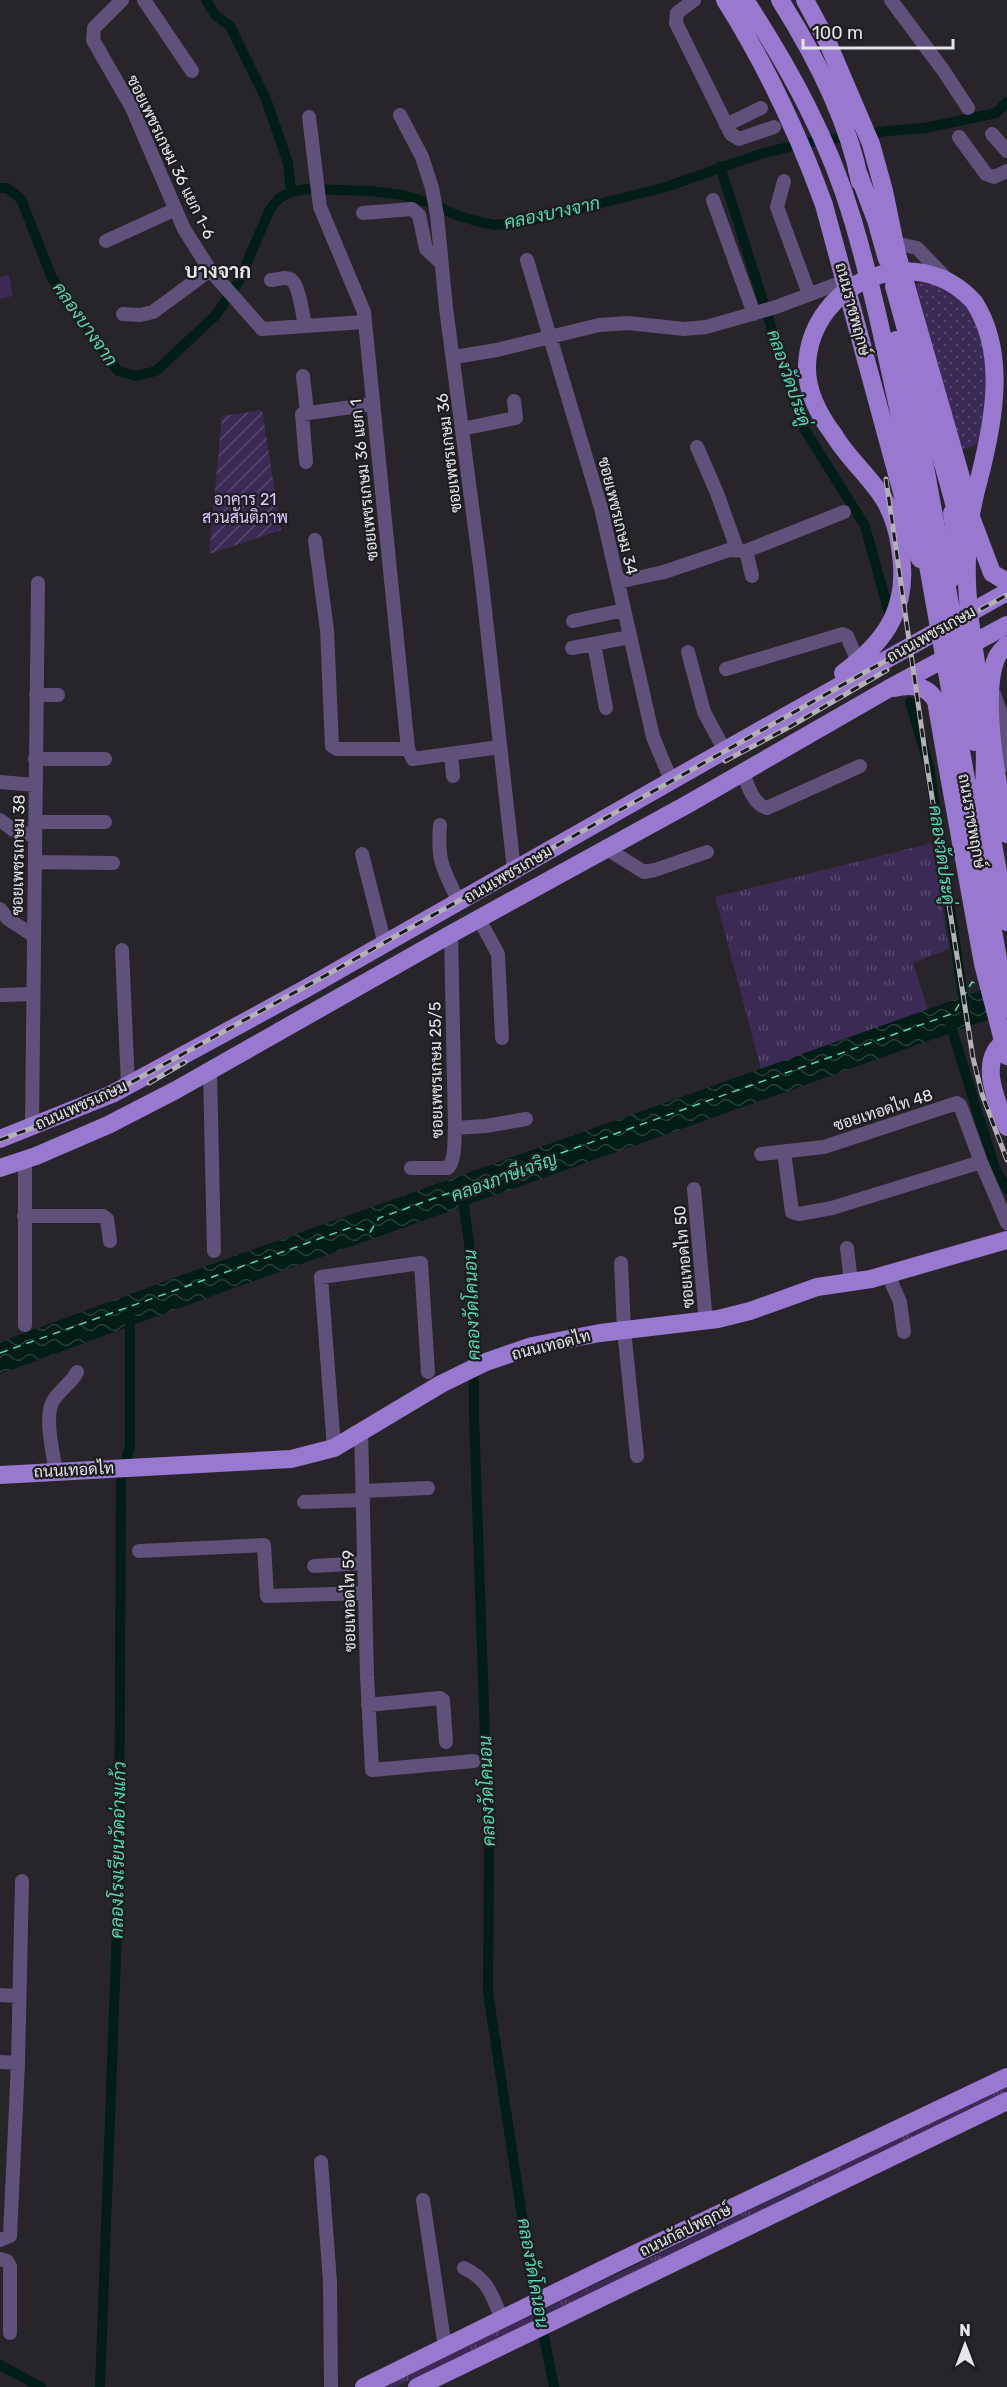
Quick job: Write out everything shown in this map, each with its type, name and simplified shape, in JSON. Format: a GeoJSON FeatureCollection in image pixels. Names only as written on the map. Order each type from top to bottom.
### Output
{"type":"FeatureCollection","features":[{"type":"Feature","properties":{"kind":"main road","name":"ถนนราชพฤกษ์"},"geometry":{"type":"LineString","coordinates":[[725,0],[766,69],[807,159],[824,205],[921,565],[936,632]]}},
{"type":"Feature","properties":{"kind":"main road","name":"ถนนราชพฤกษ์"},"geometry":{"type":"LineString","coordinates":[[745,0],[789,69],[828,154],[853,220],[914,449],[1007,1009]]}},
{"type":"Feature","properties":{"kind":"main road","name":"ถนนราชพฤกษ์"},"geometry":{"type":"LineString","coordinates":[[780,0],[816,61],[838,114],[857,170],[984,794],[1007,922]]}},
{"type":"Feature","properties":{"kind":"main road"},"geometry":{"type":"LineString","coordinates":[[805,0],[826,40],[871,144],[896,249],[919,378]]}},
{"type":"Feature","properties":{"kind":"main road"},"geometry":{"type":"LineString","coordinates":[[857,170],[879,230],[976,586],[970,624],[937,662]]}},
{"type":"Feature","properties":{"kind":"main road"},"geometry":{"type":"LineString","coordinates":[[896,249],[981,550],[992,573],[1007,582]]}},
{"type":"Feature","properties":{"kind":"main road"},"geometry":{"type":"LineString","coordinates":[[756,732],[858,662],[888,629],[898,608],[903,592],[903,566],[893,518],[884,499],[819,415],[812,397],[807,365],[818,325],[843,293],[855,284],[875,275],[904,271],[923,272],[941,278],[974,301],[993,332],[1002,379],[992,431],[978,482],[966,559],[968,597],[985,738],[984,794]]}},
{"type":"Feature","properties":{"kind":"main road"},"geometry":{"type":"LineString","coordinates":[[921,565],[933,582],[941,584],[949,581],[956,568],[948,481]]}},
{"type":"Feature","properties":{"kind":"main road","name":"ถนนเพชรเกษม"},"geometry":{"type":"LineString","coordinates":[[0,1139],[128,1085],[385,945],[671,780],[1007,592]]}},
{"type":"Feature","properties":{"kind":"main road"},"geometry":{"type":"LineString","coordinates":[[936,632],[946,636],[961,637],[1007,624]]}},
{"type":"Feature","properties":{"kind":"main road","name":"ถนนเพชรเกษม"},"geometry":{"type":"LineString","coordinates":[[0,1168],[108,1125],[210,1071],[1007,624]]}},
{"type":"Feature","properties":{"kind":"main road"},"geometry":{"type":"LineString","coordinates":[[1007,645],[995,661],[991,695],[1002,769],[1007,834]]}},
{"type":"Feature","properties":{"kind":"main road"},"geometry":{"type":"LineString","coordinates":[[888,689],[909,686],[925,689],[933,694],[936,701],[983,964],[1007,1058],[1001,1071],[1007,1093]]}},
{"type":"Feature","properties":{"kind":"main road"},"geometry":{"type":"LineString","coordinates":[[438,914],[451,934]]}},
{"type":"Feature","properties":{"kind":"main road"},"geometry":{"type":"LineString","coordinates":[[1007,1040],[994,1053],[990,1067],[996,1100],[1007,1127]]}},
{"type":"Feature","properties":{"kind":"main road","name":"ถนนเทอดไท"},"geometry":{"type":"LineString","coordinates":[[0,1474],[291,1459],[334,1448],[361,1430],[461,1374],[486,1362],[532,1346],[624,1330],[706,1322],[750,1311],[817,1287],[891,1274],[1007,1239]]}},
{"type":"Feature","properties":{"kind":"main road"},"geometry":{"type":"LineString","coordinates":[[920,2117],[1007,2069]]}},
{"type":"Feature","properties":{"kind":"main road","name":"ถนนกัลปพฤกษ์"},"geometry":{"type":"LineString","coordinates":[[364,2387],[1007,2077]]}},
{"type":"Feature","properties":{"kind":"main road","name":"ถนนกัลปพฤกษ์"},"geometry":{"type":"LineString","coordinates":[[428,2384],[1007,2103]]}},
{"type":"Feature","properties":{"kind":"street","name":"ซอยเพชรเกษม 36 แยก 1-6"},"geometry":{"type":"LineString","coordinates":[[122,0],[94,28],[93,40],[132,108],[174,210],[210,270],[262,329],[364,322]]}},
{"type":"Feature","properties":{"kind":"street"},"geometry":{"type":"LineString","coordinates":[[144,0],[192,71]]}},
{"type":"Feature","properties":{"kind":"street"},"geometry":{"type":"LineString","coordinates":[[694,0],[677,13],[676,23],[731,134],[740,139],[774,127]]}},
{"type":"Feature","properties":{"kind":"street"},"geometry":{"type":"LineString","coordinates":[[891,0],[968,108]]}},
{"type":"Feature","properties":{"kind":"street"},"geometry":{"type":"LineString","coordinates":[[726,125],[760,108]]}},
{"type":"Feature","properties":{"kind":"street","name":"ซอยเพชรเกษม 36"},"geometry":{"type":"LineString","coordinates":[[400,116],[422,157],[432,188],[437,215],[514,870]]}},
{"type":"Feature","properties":{"kind":"street","name":"ซอยเพชรเกษม 36 แยก 1"},"geometry":{"type":"LineString","coordinates":[[309,117],[318,196],[329,230],[361,302],[408,749]]}},
{"type":"Feature","properties":{"kind":"street"},"geometry":{"type":"LineString","coordinates":[[992,134],[1007,152]]}},
{"type":"Feature","properties":{"kind":"street"},"geometry":{"type":"LineString","coordinates":[[959,137],[986,174],[994,177],[1007,171]]}},
{"type":"Feature","properties":{"kind":"street"},"geometry":{"type":"LineString","coordinates":[[784,181],[777,207],[809,294]]}},
{"type":"Feature","properties":{"kind":"street"},"geometry":{"type":"LineString","coordinates":[[713,200],[756,313]]}},
{"type":"Feature","properties":{"kind":"street"},"geometry":{"type":"LineString","coordinates":[[363,213],[412,209],[416,211],[419,215],[426,249],[441,263]]}},
{"type":"Feature","properties":{"kind":"street"},"geometry":{"type":"LineString","coordinates":[[106,241],[174,210]]}},
{"type":"Feature","properties":{"kind":"street"},"geometry":{"type":"LineString","coordinates":[[896,249],[917,248],[964,297],[991,338],[997,390],[991,449]]}},
{"type":"Feature","properties":{"kind":"street","name":"ซอยเพชรเกษม 34"},"geometry":{"type":"LineString","coordinates":[[527,260],[601,508],[653,737],[671,780]]}},
{"type":"Feature","properties":{"kind":"street"},"geometry":{"type":"LineString","coordinates":[[123,314],[140,315],[153,312],[210,270]]}},
{"type":"Feature","properties":{"kind":"street"},"geometry":{"type":"LineString","coordinates":[[271,280],[288,278],[293,281],[297,289],[305,326]]}},
{"type":"Feature","properties":{"kind":"street"},"geometry":{"type":"LineString","coordinates":[[454,357],[497,350],[599,325],[628,323],[684,329],[706,327],[776,307],[845,281]]}},
{"type":"Feature","properties":{"kind":"street"},"geometry":{"type":"LineString","coordinates":[[303,376],[308,412]]}},
{"type":"Feature","properties":{"kind":"street"},"geometry":{"type":"LineString","coordinates":[[462,429],[516,418],[514,401]]}},
{"type":"Feature","properties":{"kind":"street"},"geometry":{"type":"LineString","coordinates":[[306,462],[302,414],[373,404]]}},
{"type":"Feature","properties":{"kind":"street"},"geometry":{"type":"LineString","coordinates":[[697,447],[752,576]]}},
{"type":"Feature","properties":{"kind":"street"},"geometry":{"type":"LineString","coordinates":[[618,582],[664,572],[729,550],[741,550],[844,512]]}},
{"type":"Feature","properties":{"kind":"street"},"geometry":{"type":"LineString","coordinates":[[315,540],[327,630],[332,746],[337,748],[408,749],[414,759],[500,747]]}},
{"type":"Feature","properties":{"kind":"street","name":"ซอยเพชรเกษม 38"},"geometry":{"type":"LineString","coordinates":[[32,1127],[38,583]]}},
{"type":"Feature","properties":{"kind":"street"},"geometry":{"type":"LineString","coordinates":[[573,621],[624,610]]}},
{"type":"Feature","properties":{"kind":"street"},"geometry":{"type":"LineString","coordinates":[[726,669],[843,634],[847,636],[858,662]]}},
{"type":"Feature","properties":{"kind":"street"},"geometry":{"type":"LineString","coordinates":[[572,648],[630,637]]}},
{"type":"Feature","properties":{"kind":"street"},"geometry":{"type":"LineString","coordinates":[[594,644],[606,708]]}},
{"type":"Feature","properties":{"kind":"street"},"geometry":{"type":"LineString","coordinates":[[688,652],[704,712],[724,751]]}},
{"type":"Feature","properties":{"kind":"street"},"geometry":{"type":"LineString","coordinates":[[991,695],[977,686],[962,686],[957,689],[952,700],[961,725],[1000,956],[1007,962]]}},
{"type":"Feature","properties":{"kind":"street"},"geometry":{"type":"LineString","coordinates":[[933,694],[957,714]]}},
{"type":"Feature","properties":{"kind":"street"},"geometry":{"type":"LineString","coordinates":[[36,695],[58,695]]}},
{"type":"Feature","properties":{"kind":"street"},"geometry":{"type":"LineString","coordinates":[[451,754],[453,776]]}},
{"type":"Feature","properties":{"kind":"street"},"geometry":{"type":"LineString","coordinates":[[35,759],[105,759]]}},
{"type":"Feature","properties":{"kind":"street"},"geometry":{"type":"LineString","coordinates":[[743,773],[756,801],[762,807],[767,808],[860,766]]}},
{"type":"Feature","properties":{"kind":"street"},"geometry":{"type":"LineString","coordinates":[[0,782],[35,785]]}},
{"type":"Feature","properties":{"kind":"street"},"geometry":{"type":"LineString","coordinates":[[0,820],[16,832],[35,828],[105,822]]}},
{"type":"Feature","properties":{"kind":"street"},"geometry":{"type":"LineString","coordinates":[[440,825],[438,850],[440,863],[459,902]]}},
{"type":"Feature","properties":{"kind":"street"},"geometry":{"type":"LineString","coordinates":[[607,849],[644,872],[707,852]]}},
{"type":"Feature","properties":{"kind":"street"},"geometry":{"type":"LineString","coordinates":[[362,854],[385,945]]}},
{"type":"Feature","properties":{"kind":"street"},"geometry":{"type":"LineString","coordinates":[[35,862],[113,863]]}},
{"type":"Feature","properties":{"kind":"street"},"geometry":{"type":"LineString","coordinates":[[0,909],[8,919],[34,936]]}},
{"type":"Feature","properties":{"kind":"street"},"geometry":{"type":"LineString","coordinates":[[479,919],[498,954],[502,1038]]}},
{"type":"Feature","properties":{"kind":"street","name":"ซอยเพชรเกษม 25/5"},"geometry":{"type":"LineString","coordinates":[[411,1168],[448,1168],[452,1164],[455,1128],[451,934]]}},
{"type":"Feature","properties":{"kind":"street"},"geometry":{"type":"LineString","coordinates":[[122,950],[128,1085]]}},
{"type":"Feature","properties":{"kind":"street"},"geometry":{"type":"LineString","coordinates":[[2,995],[33,994]]}},
{"type":"Feature","properties":{"kind":"street"},"geometry":{"type":"LineString","coordinates":[[210,1071],[214,1251]]}},
{"type":"Feature","properties":{"kind":"street","name":"ซอยเทอดไท 48"},"geometry":{"type":"LineString","coordinates":[[761,1154],[824,1147],[957,1103],[960,1105],[1007,1223]]}},
{"type":"Feature","properties":{"kind":"street"},"geometry":{"type":"LineString","coordinates":[[455,1128],[486,1126],[526,1119]]}},
{"type":"Feature","properties":{"kind":"street"},"geometry":{"type":"LineString","coordinates":[[784,1152],[792,1212],[799,1214],[832,1208],[981,1162]]}},
{"type":"Feature","properties":{"kind":"street"},"geometry":{"type":"LineString","coordinates":[[25,1159],[25,1325]]}},
{"type":"Feature","properties":{"kind":"street","name":"ซอยเทอดไท 50"},"geometry":{"type":"LineString","coordinates":[[694,1189],[706,1322]]}},
{"type":"Feature","properties":{"kind":"street"},"geometry":{"type":"LineString","coordinates":[[24,1216],[103,1216],[110,1224],[110,1241]]}},
{"type":"Feature","properties":{"kind":"street"},"geometry":{"type":"LineString","coordinates":[[847,1248],[851,1282]]}},
{"type":"Feature","properties":{"kind":"street"},"geometry":{"type":"LineString","coordinates":[[334,1448],[321,1277],[421,1263],[428,1371]]}},
{"type":"Feature","properties":{"kind":"street"},"geometry":{"type":"LineString","coordinates":[[621,1263],[624,1330],[637,1456]]}},
{"type":"Feature","properties":{"kind":"street"},"geometry":{"type":"LineString","coordinates":[[891,1274],[892,1284],[900,1302],[904,1332]]}},
{"type":"Feature","properties":{"kind":"street"},"geometry":{"type":"LineString","coordinates":[[56,1471],[50,1422],[52,1402],[74,1378],[77,1371]]}},
{"type":"Feature","properties":{"kind":"street","name":"ซอยเทอดไท 59"},"geometry":{"type":"LineString","coordinates":[[361,1430],[368,1705],[372,1770],[474,1761]]}},
{"type":"Feature","properties":{"kind":"street"},"geometry":{"type":"LineString","coordinates":[[304,1502],[428,1488]]}},
{"type":"Feature","properties":{"kind":"street"},"geometry":{"type":"LineString","coordinates":[[139,1551],[264,1545],[267,1596],[365,1593]]}},
{"type":"Feature","properties":{"kind":"street"},"geometry":{"type":"LineString","coordinates":[[314,1566],[364,1563]]}},
{"type":"Feature","properties":{"kind":"street"},"geometry":{"type":"LineString","coordinates":[[368,1705],[440,1698],[443,1700],[446,1742]]}},
{"type":"Feature","properties":{"kind":"street"},"geometry":{"type":"LineString","coordinates":[[0,2240],[10,2236],[18,2063],[22,1881]]}},
{"type":"Feature","properties":{"kind":"street"},"geometry":{"type":"LineString","coordinates":[[0,1995],[18,1996]]}},
{"type":"Feature","properties":{"kind":"street"},"geometry":{"type":"LineString","coordinates":[[0,2062],[18,2063]]}},
{"type":"Feature","properties":{"kind":"street"},"geometry":{"type":"LineString","coordinates":[[321,2162],[330,2282],[331,2387]]}},
{"type":"Feature","properties":{"kind":"street"},"geometry":{"type":"LineString","coordinates":[[423,2200],[445,2348]]}},
{"type":"Feature","properties":{"kind":"street"},"geometry":{"type":"LineString","coordinates":[[0,2259],[7,2261],[10,2266],[10,2332]]}},
{"type":"Feature","properties":{"kind":"street"},"geometry":{"type":"LineString","coordinates":[[465,2268],[477,2274],[485,2282],[502,2319]]}},
{"type":"Feature","properties":{"kind":"green space"},"geometry":{"type":"Polygon","coordinates":[[[9,275],[13,296],[0,299],[0,277],[9,275]]]}},
{"type":"Feature","properties":{"kind":"green space"},"geometry":{"type":"Polygon","coordinates":[[[952,276],[985,336],[995,390],[981,443],[961,450],[916,284],[952,276]]]}},
{"type":"Feature","properties":{"kind":"green space","name":"อาคาร 21 สวนสันติภาพ"},"geometry":{"type":"Polygon","coordinates":[[[262,410],[281,530],[209,554],[222,416],[262,410]]]}},
{"type":"Feature","properties":{"kind":"green space"},"geometry":{"type":"Polygon","coordinates":[[[932,843],[949,949],[913,963],[928,1010],[761,1069],[715,897],[932,843]]]}},
{"type":"Feature","properties":{"kind":"green space"},"geometry":{"type":"Polygon","coordinates":[[[1007,2086],[1007,2095],[396,2387],[383,2387],[1007,2086]]]}},
{"type":"Feature","properties":{"kind":"water","name":"คลองภาษีเจริญ"},"geometry":{"type":"Polygon","coordinates":[[[1007,981],[1007,1013],[231,1289],[0,1374],[0,1342],[223,1260],[1007,981]]]}},
{"type":"Feature","properties":{"kind":"waterway"},"geometry":{"type":"LineString","coordinates":[[206,0],[215,15],[230,26],[266,99],[288,163],[291,192]]}},
{"type":"Feature","properties":{"kind":"waterway","name":"คลองบางจาก"},"geometry":{"type":"LineString","coordinates":[[0,188],[7,188],[21,199],[52,278],[118,371],[136,376],[156,371],[215,316],[239,281],[270,209],[279,198],[291,192],[305,189],[371,191],[402,195],[430,203],[456,215],[495,225],[524,222],[663,188],[760,154],[809,142],[925,128],[996,113],[1007,102]]}},
{"type":"Feature","properties":{"kind":"waterway","name":"คลองวัดประดู่"},"geometry":{"type":"LineString","coordinates":[[720,166],[803,427],[865,526],[889,613]]}},
{"type":"Feature","properties":{"kind":"waterway","name":"คลองวัดประดู่"},"geometry":{"type":"LineString","coordinates":[[910,702],[929,766],[965,1010]]}},
{"type":"Feature","properties":{"kind":"waterway"},"geometry":{"type":"LineString","coordinates":[[949,1020],[995,1169],[1007,1189]]}},
{"type":"Feature","properties":{"kind":"waterway","name":"คลองวัดโคนอน"},"geometry":{"type":"LineString","coordinates":[[462,1194],[469,1242],[473,1309],[474,1415],[489,1854],[488,1993],[529,2262],[554,2387]]}},
{"type":"Feature","properties":{"kind":"waterway","name":"คลองโรงเรียนวัดอ่างแก้ว"},"geometry":{"type":"LineString","coordinates":[[100,2387],[119,1875],[121,1479],[130,1446],[130,1313]]}},
{"type":"Feature","properties":{"kind":"waterway"},"geometry":{"type":"LineString","coordinates":[[0,2365],[41,2387]]}},
{"type":"Feature","properties":{"kind":"ferry route"},"geometry":{"type":"LineString","coordinates":[[0,1353],[352,1227],[370,1232],[379,1218],[954,1013],[972,982],[980,985]]}},
{"type":"Feature","properties":{"kind":"railway"},"geometry":{"type":"LineString","coordinates":[[886,479],[926,759],[973,1058],[982,1094],[1007,1160]]}},
{"type":"Feature","properties":{"kind":"railway"},"geometry":{"type":"LineString","coordinates":[[0,1140],[67,1115],[121,1088],[1007,595]]}},
{"type":"Feature","properties":{"kind":"railway"},"geometry":{"type":"LineString","coordinates":[[725,761],[791,726],[887,670]]}},
{"type":"Feature","properties":{"kind":"railway"},"geometry":{"type":"LineString","coordinates":[[149,1083],[185,1062]]}},
{"type":"Feature","properties":{"kind":"district","name":"บางจาก"},"geometry":{"type":"Point","coordinates":[218,271]}}]}
